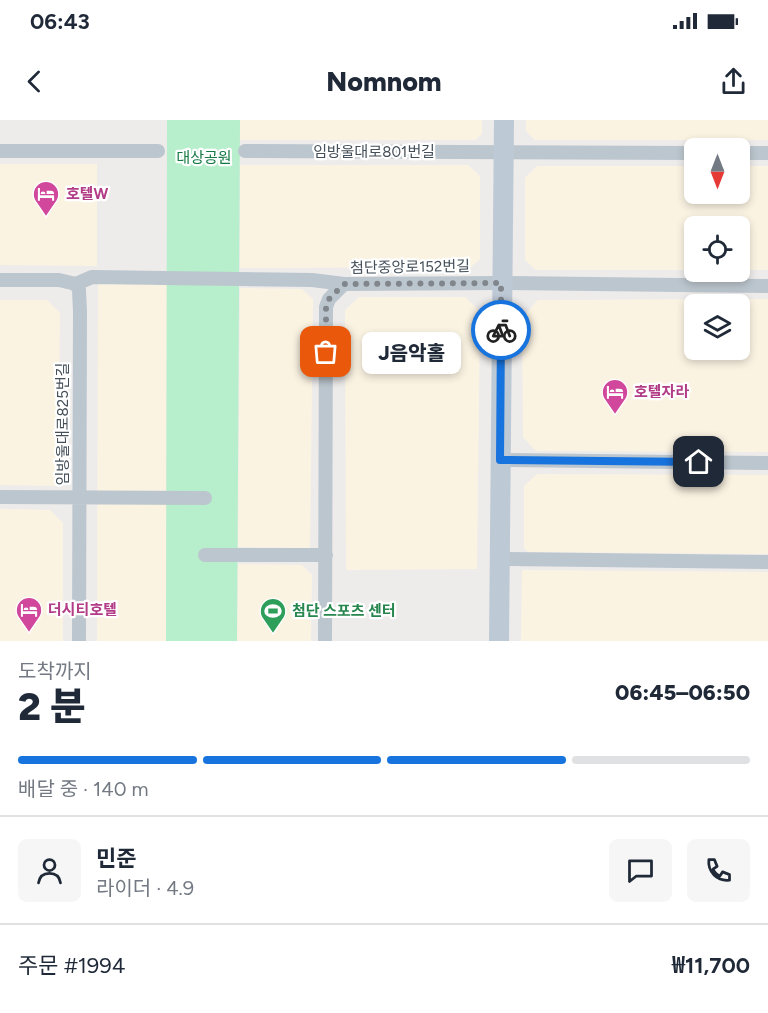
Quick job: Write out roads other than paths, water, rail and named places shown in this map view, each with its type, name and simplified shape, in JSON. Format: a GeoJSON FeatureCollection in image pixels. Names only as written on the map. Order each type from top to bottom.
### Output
{"type":"FeatureCollection","features":[{"type":"Feature","properties":{"kind":"street"},"geometry":{"type":"LineString","coordinates":[[499,641],[504,120]]}},
{"type":"Feature","properties":{"kind":"street"},"geometry":{"type":"LineString","coordinates":[[0,151],[158,151]]}},
{"type":"Feature","properties":{"kind":"street","name":"임방울대로801번길"},"geometry":{"type":"LineString","coordinates":[[245,151],[503,152]]}},
{"type":"Feature","properties":{"kind":"street"},"geometry":{"type":"LineString","coordinates":[[503,152],[684,153]]}},
{"type":"Feature","properties":{"kind":"street"},"geometry":{"type":"LineString","coordinates":[[750,153],[768,153]]}},
{"type":"Feature","properties":{"kind":"street"},"geometry":{"type":"LineString","coordinates":[[0,280],[59,280],[76,284],[92,278],[300,279],[344,284]]}},
{"type":"Feature","properties":{"kind":"street","name":"임방울대로825번길"},"geometry":{"type":"LineString","coordinates":[[76,284],[79,290],[80,312],[79,641]]}},
{"type":"Feature","properties":{"kind":"street","name":"첨단중앙로152번길"},"geometry":{"type":"LineString","coordinates":[[325,641],[326,307],[329,299],[344,284],[768,286]]}},
{"type":"Feature","properties":{"kind":"street"},"geometry":{"type":"LineString","coordinates":[[500,460],[768,463]]}},
{"type":"Feature","properties":{"kind":"street"},"geometry":{"type":"LineString","coordinates":[[0,497],[205,498]]}},
{"type":"Feature","properties":{"kind":"street"},"geometry":{"type":"LineString","coordinates":[[205,555],[326,555]]}},
{"type":"Feature","properties":{"kind":"street"},"geometry":{"type":"LineString","coordinates":[[499,559],[768,562]]}},
{"type":"Feature","properties":{"kind":"place","name":"호텔W"},"geometry":{"type":"Point","coordinates":[46,217]}},
{"type":"Feature","properties":{"kind":"place","name":"J음악홀"},"geometry":{"type":"Point","coordinates":[326,352]}},
{"type":"Feature","properties":{"kind":"place","name":"호텔자라"},"geometry":{"type":"Point","coordinates":[615,415]}},
{"type":"Feature","properties":{"kind":"place","name":"더시티호텔"},"geometry":{"type":"Point","coordinates":[29,633]}},
{"type":"Feature","properties":{"kind":"place","name":"첨단 스포츠 센터"},"geometry":{"type":"Point","coordinates":[273,634]}},
{"type":"Feature","properties":{"kind":"park label","name":"대상공원"},"geometry":{"type":"Point","coordinates":[204,158]}}]}
